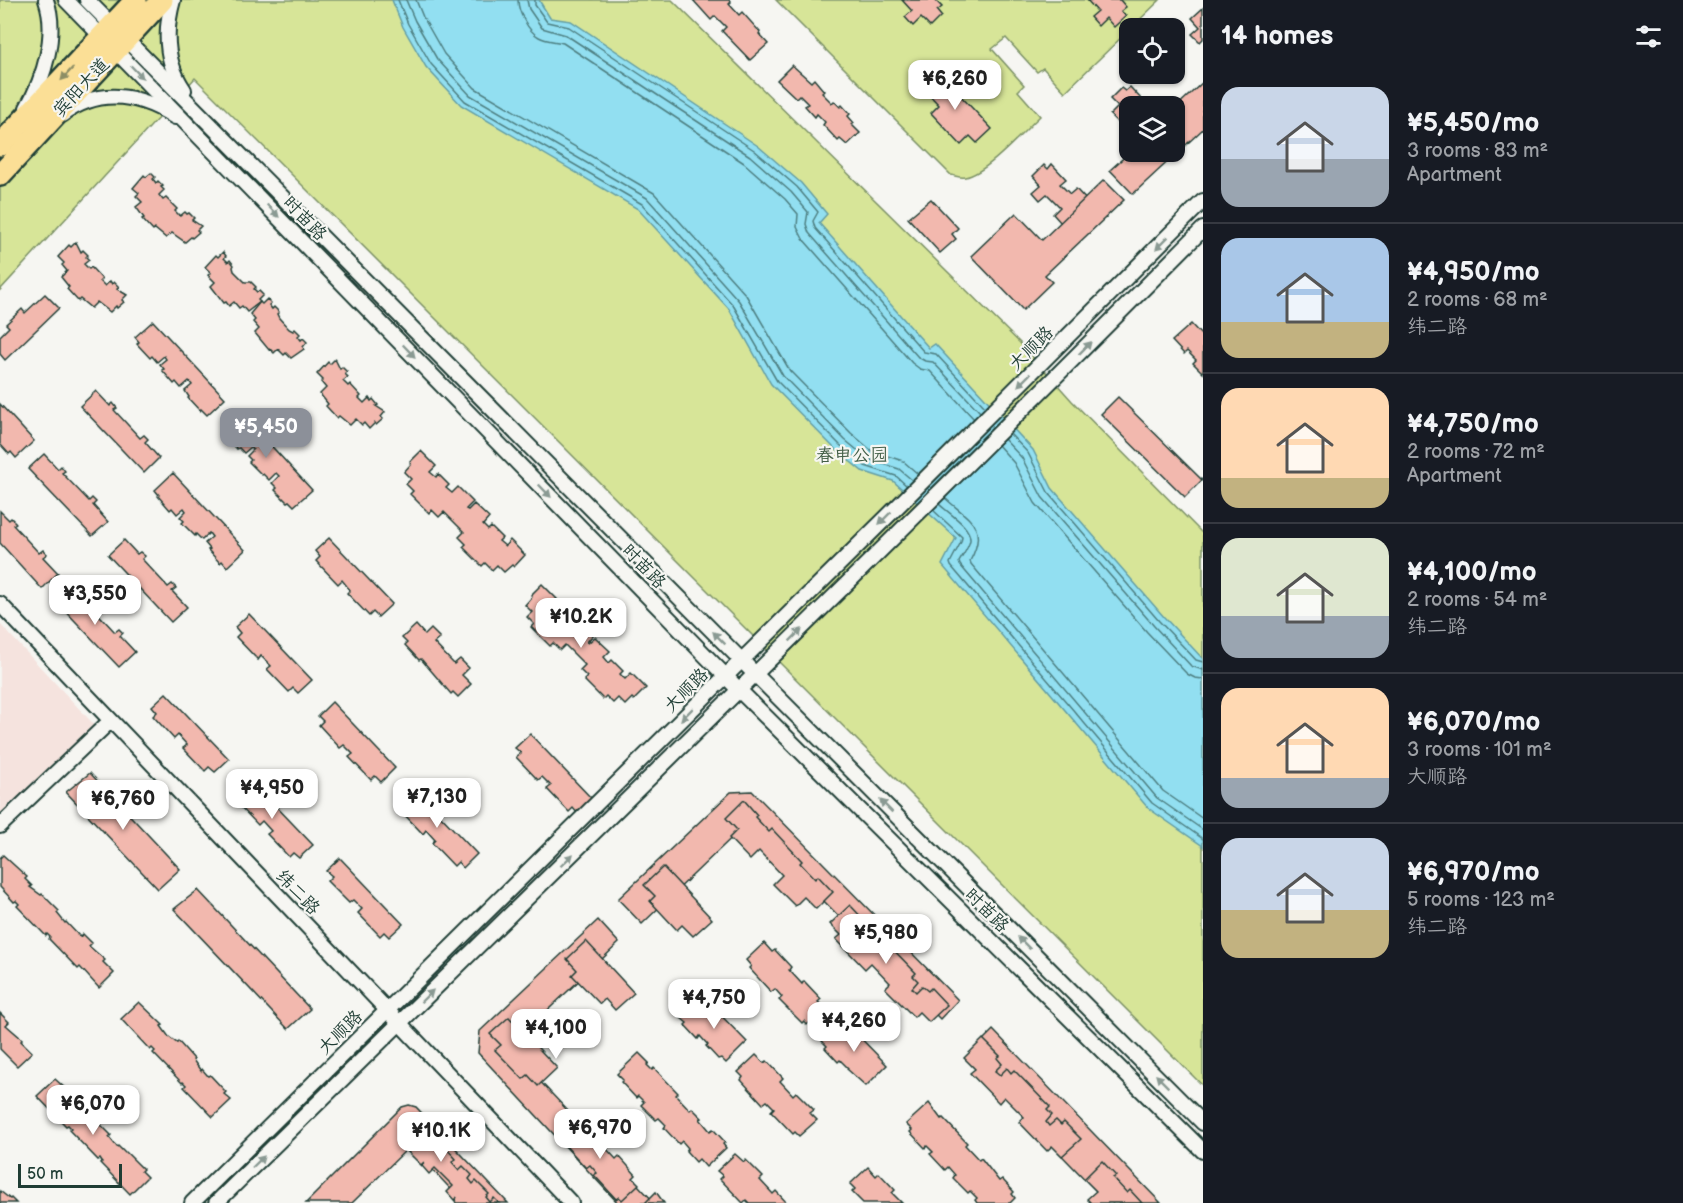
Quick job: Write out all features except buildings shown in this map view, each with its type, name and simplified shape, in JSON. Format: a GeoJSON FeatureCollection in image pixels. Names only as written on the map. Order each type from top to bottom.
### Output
{"type":"FeatureCollection","features":[{"type":"Feature","properties":{"kind":"highway","name":"宾阳大道"},"geometry":{"type":"LineString","coordinates":[[0,175],[37,135],[114,37],[136,0]]}},
{"type":"Feature","properties":{"kind":"highway","name":"宾阳大道"},"geometry":{"type":"LineString","coordinates":[[0,146],[15,129],[114,37],[162,0]]}},
{"type":"Feature","properties":{"kind":"street"},"geometry":{"type":"LineString","coordinates":[[15,129],[38,87],[45,62],[50,35],[49,7],[46,0]]}},
{"type":"Feature","properties":{"kind":"street","name":"时苗路"},"geometry":{"type":"LineString","coordinates":[[66,0],[114,37],[203,117],[1203,1123]]}},
{"type":"Feature","properties":{"kind":"street","name":"时苗路"},"geometry":{"type":"LineString","coordinates":[[87,0],[114,37],[191,127],[740,691],[1203,1151]]}},
{"type":"Feature","properties":{"kind":"street"},"geometry":{"type":"LineString","coordinates":[[173,0],[167,21],[167,47],[175,77],[203,117]]}},
{"type":"Feature","properties":{"kind":"street"},"geometry":{"type":"LineString","coordinates":[[37,135],[68,111],[94,99],[126,95],[152,104],[191,127]]}},
{"type":"Feature","properties":{"kind":"street","name":"大顺路"},"geometry":{"type":"LineString","coordinates":[[192,1203],[1203,201]]}},
{"type":"Feature","properties":{"kind":"street","name":"大顺路"},"geometry":{"type":"LineString","coordinates":[[216,1203],[740,691],[1203,229]]}},
{"type":"Feature","properties":{"kind":"street","name":"纬二路"},"geometry":{"type":"LineString","coordinates":[[0,604],[571,1203]]}},
{"type":"Feature","properties":{"kind":"street"},"geometry":{"type":"LineString","coordinates":[[0,826],[105,726]]}},
{"type":"Feature","properties":{"kind":"shaded area"},"geometry":{"type":"Polygon","coordinates":[[[0,624],[100,731],[0,825],[0,624]]]}},
{"type":"Feature","properties":{"kind":"green space","name":"春申公园"},"geometry":{"type":"Polygon","coordinates":[[[0,0],[672,0],[1021,344],[1072,401],[1203,534],[1203,1086],[195,78],[0,290],[0,0]]]}},
{"type":"Feature","properties":{"kind":"green space"},"geometry":{"type":"Polygon","coordinates":[[[776,0],[1160,0],[1141,18],[1119,18],[1119,40],[1065,92],[1043,68],[1037,72],[1006,38],[992,49],[1024,85],[1018,91],[1040,116],[994,160],[974,174],[965,177],[951,175],[776,0]]]}},
{"type":"Feature","properties":{"kind":"water"},"geometry":{"type":"Polygon","coordinates":[[[392,0],[539,0],[550,18],[571,21],[758,146],[801,183],[827,214],[819,223],[929,348],[935,344],[1033,450],[1052,488],[1203,659],[1203,846],[1148,808],[942,565],[956,538],[893,481],[862,471],[836,450],[771,384],[729,309],[638,209],[461,105],[426,67],[403,27],[392,0]]]}}]}
